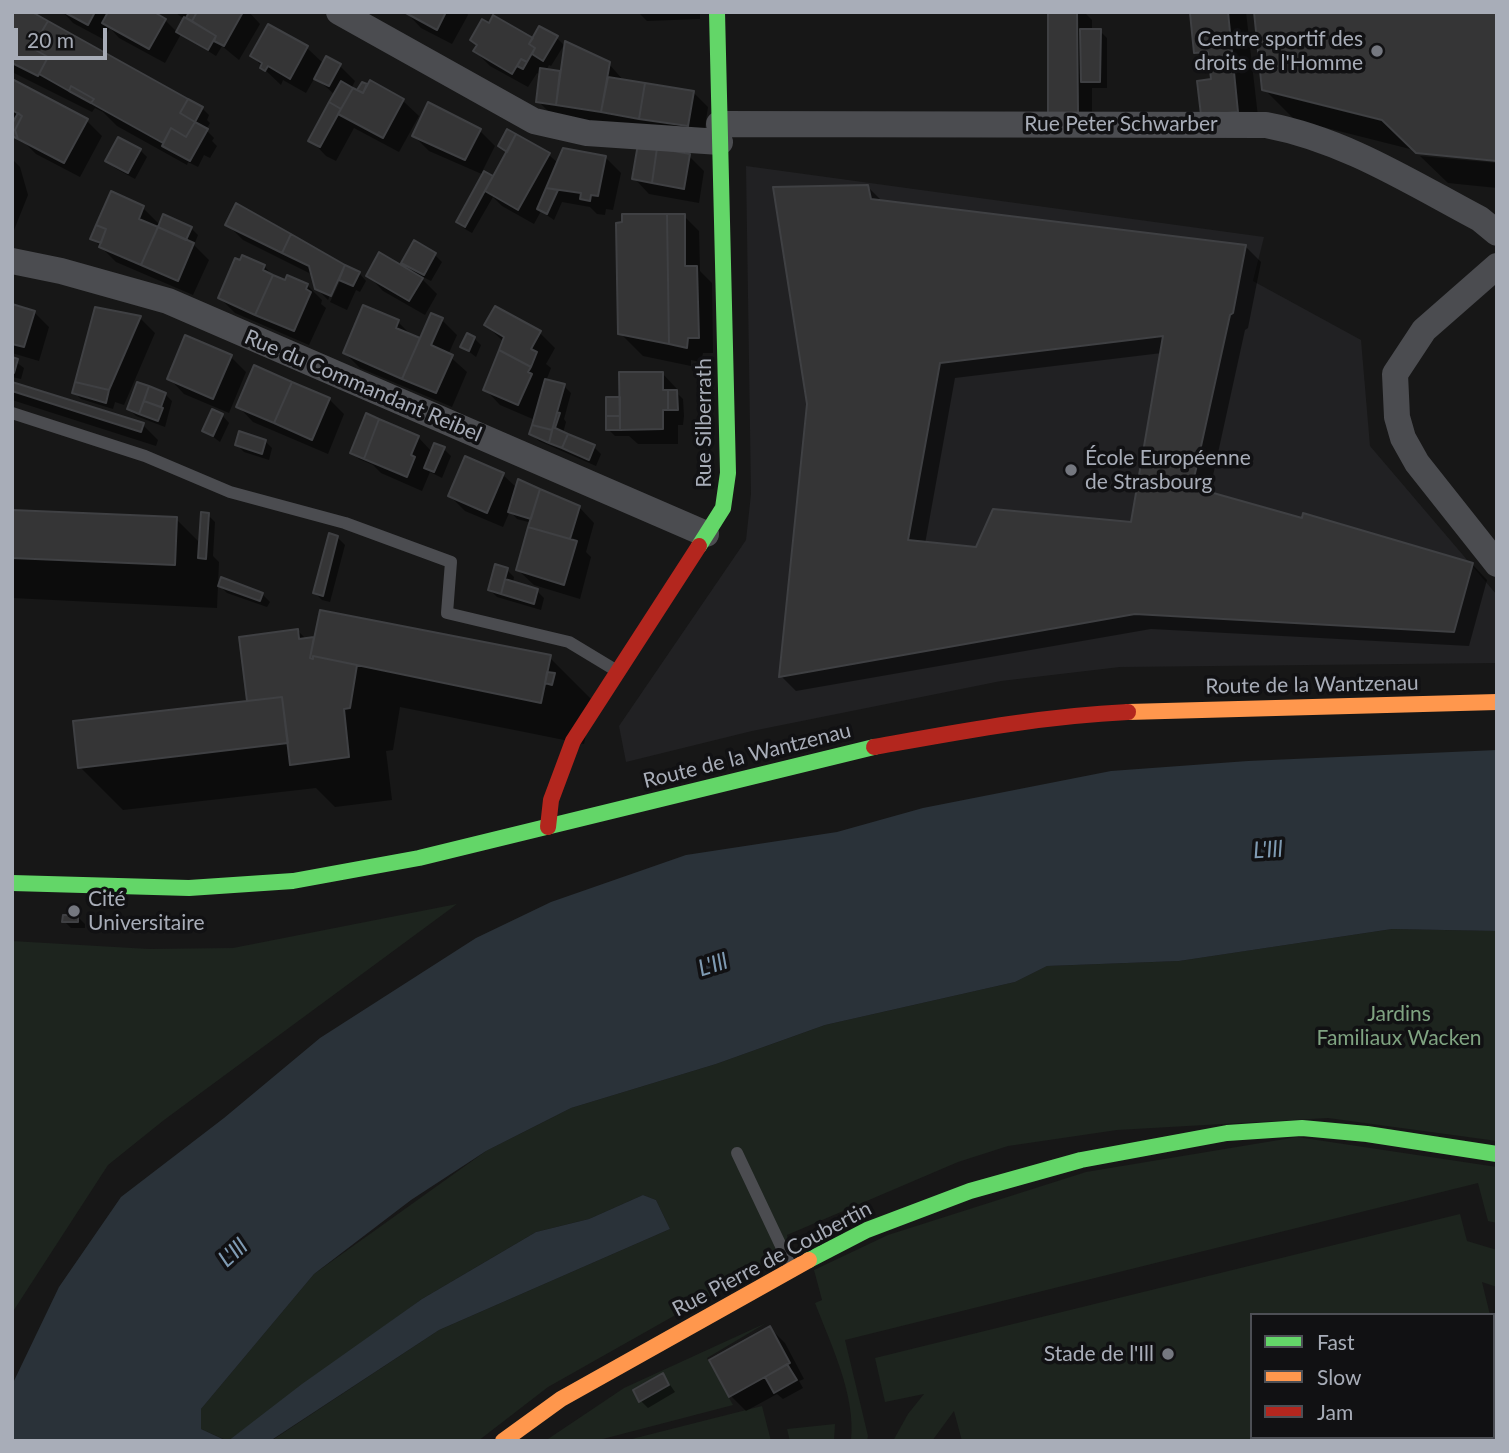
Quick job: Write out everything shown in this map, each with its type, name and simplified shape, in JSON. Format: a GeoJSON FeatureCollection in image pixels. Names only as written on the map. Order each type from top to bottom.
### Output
{"type":"FeatureCollection","features":[{"type":"Feature","properties":{"kind":"street","name":"Rue Peter Schwarber"},"geometry":{"type":"LineString","coordinates":[[339,12],[534,121],[587,133],[1266,125],[1301,131],[1356,153],[1480,219],[1497,233]]}},
{"type":"Feature","properties":{"kind":"street","name":"Rue Silberrath"},"geometry":{"type":"LineString","coordinates":[[548,827],[551,800],[573,741],[723,508],[728,473],[717,12]]}},
{"type":"Feature","properties":{"kind":"street","name":"Rue du Commandant Reibel"},"geometry":{"type":"LineString","coordinates":[[12,261],[61,271],[168,302],[706,534]]}},
{"type":"Feature","properties":{"kind":"street"},"geometry":{"type":"LineString","coordinates":[[1497,266],[1424,330],[1395,374],[1397,417],[1403,438],[1417,463],[1497,564]]}},
{"type":"Feature","properties":{"kind":"street","name":"Route de la Wantzenau"},"geometry":{"type":"LineString","coordinates":[[12,883],[189,888],[293,881],[419,858],[866,748],[1078,714],[1497,702]]}},
{"type":"Feature","properties":{"kind":"street","name":"Rue Pierre de Coubertin"},"geometry":{"type":"LineString","coordinates":[[503,1441],[561,1399],[791,1269],[867,1230],[970,1191],[1082,1160],[1227,1133],[1302,1128],[1367,1134],[1497,1154]]}},
{"type":"Feature","properties":{"kind":"lane"},"geometry":{"type":"LineString","coordinates":[[12,413],[145,456],[230,492],[345,523],[451,562],[447,613],[569,642],[619,672]]}},
{"type":"Feature","properties":{"kind":"lane"},"geometry":{"type":"LineString","coordinates":[[737,1153],[791,1269]]}},
{"type":"Feature","properties":{"kind":"shaded area","name":"École Européenne de Strasbourg"},"geometry":{"type":"Polygon","coordinates":[[[746,166],[1264,237],[1253,281],[1361,340],[1370,446],[1497,595],[1497,663],[1120,667],[1001,681],[752,731],[626,762],[619,726],[746,540],[751,494],[746,166]]]}},
{"type":"Feature","properties":{"kind":"green space"},"geometry":{"type":"Polygon","coordinates":[[[457,904],[164,1120],[108,1165],[12,1313],[12,941],[149,949],[233,948],[457,904]]]}},
{"type":"Feature","properties":{"kind":"green space","name":"Jardins Familiaux Wacken"},"geometry":{"type":"Polygon","coordinates":[[[1392,929],[1497,931],[1497,1141],[1328,1118],[1117,1130],[1008,1146],[958,1162],[787,1235],[790,1247],[757,1269],[548,1387],[478,1441],[271,1441],[439,1330],[670,1229],[656,1200],[643,1195],[589,1219],[536,1232],[422,1299],[228,1441],[201,1429],[201,1409],[314,1274],[486,1151],[571,1108],[716,1064],[825,1025],[1015,982],[1047,966],[1179,961],[1392,929]]]}},
{"type":"Feature","properties":{"kind":"green space"},"geometry":{"type":"Polygon","coordinates":[[[1297,1137],[1497,1167],[1497,1223],[1488,1221],[1478,1183],[845,1340],[868,1436],[867,1441],[851,1441],[850,1406],[835,1353],[815,1303],[822,1300],[814,1270],[888,1235],[1086,1172],[1297,1137]]]}},
{"type":"Feature","properties":{"kind":"green space"},"geometry":{"type":"Polygon","coordinates":[[[1460,1214],[1467,1241],[1497,1250],[1497,1287],[1482,1282],[1490,1313],[1250,1313],[1250,1439],[1495,1439],[1495,1334],[1497,1441],[962,1441],[954,1411],[932,1441],[893,1441],[908,1414],[924,1394],[885,1402],[875,1358],[1460,1214]]]}},
{"type":"Feature","properties":{"kind":"green space"},"geometry":{"type":"Polygon","coordinates":[[[766,1323],[707,1358],[733,1405],[595,1441],[545,1441],[624,1388],[766,1323]]]}},
{"type":"Feature","properties":{"kind":"green space"},"geometry":{"type":"Polygon","coordinates":[[[762,1406],[771,1441],[624,1441],[762,1406]]]}},
{"type":"Feature","properties":{"kind":"green space"},"geometry":{"type":"Polygon","coordinates":[[[835,1424],[834,1441],[790,1441],[787,1429],[835,1424]]]}},
{"type":"Feature","properties":{"kind":"water","name":"L'Ill"},"geometry":{"type":"Polygon","coordinates":[[[1497,750],[1497,931],[1392,929],[1179,961],[1047,966],[1015,982],[825,1025],[716,1064],[571,1108],[486,1151],[411,1200],[314,1274],[201,1409],[201,1429],[227,1441],[12,1441],[12,1385],[59,1287],[121,1197],[224,1118],[320,1038],[476,938],[551,902],[686,855],[837,832],[923,808],[1111,771],[1248,761],[1497,750]]]}},
{"type":"Feature","properties":{"kind":"water"},"geometry":{"type":"Polygon","coordinates":[[[643,1195],[656,1200],[670,1229],[439,1330],[270,1441],[228,1441],[302,1384],[422,1299],[536,1232],[589,1219],[643,1195]]]}},
{"type":"Feature","properties":{"kind":"building"},"geometry":{"type":"Polygon","coordinates":[[[12,12],[32,12],[48,21],[32,48],[48,57],[38,76],[12,63],[12,12]]]}},
{"type":"Feature","properties":{"kind":"building"},"geometry":{"type":"Polygon","coordinates":[[[64,12],[95,12],[88,25],[64,12]]]}},
{"type":"Feature","properties":{"kind":"building"},"geometry":{"type":"Polygon","coordinates":[[[108,12],[154,12],[166,19],[149,49],[102,23],[108,12]]]}},
{"type":"Feature","properties":{"kind":"building"},"geometry":{"type":"Polygon","coordinates":[[[189,12],[197,12],[192,21],[186,18],[189,12]]]}},
{"type":"Feature","properties":{"kind":"building"},"geometry":{"type":"Polygon","coordinates":[[[197,12],[243,12],[224,46],[214,41],[216,36],[192,21],[197,12]]]}},
{"type":"Feature","properties":{"kind":"building"},"geometry":{"type":"Polygon","coordinates":[[[404,12],[446,12],[437,30],[404,12]]]}},
{"type":"Feature","properties":{"kind":"building"},"geometry":{"type":"Polygon","coordinates":[[[1048,12],[1077,12],[1078,114],[1048,114],[1048,12]]]}},
{"type":"Feature","properties":{"kind":"building"},"geometry":{"type":"Polygon","coordinates":[[[1228,12],[1238,112],[1201,115],[1197,81],[1211,79],[1208,52],[1194,53],[1190,13],[1228,12]]]}},
{"type":"Feature","properties":{"kind":"building","name":"Centre sportif des droits de l'Homme"},"geometry":{"type":"Polygon","coordinates":[[[1254,12],[1497,12],[1497,161],[1416,153],[1382,120],[1262,90],[1254,12]]]}},
{"type":"Feature","properties":{"kind":"building"},"geometry":{"type":"Polygon","coordinates":[[[493,15],[533,38],[529,44],[535,48],[527,62],[521,59],[512,74],[473,51],[477,45],[470,40],[482,19],[489,23],[493,15]]]}},
{"type":"Feature","properties":{"kind":"building"},"geometry":{"type":"Polygon","coordinates":[[[184,17],[216,36],[208,50],[176,32],[184,17]]]}},
{"type":"Feature","properties":{"kind":"building"},"geometry":{"type":"Polygon","coordinates":[[[48,21],[188,99],[180,113],[195,122],[186,137],[171,128],[163,143],[91,103],[94,99],[71,86],[69,91],[39,74],[48,57],[32,48],[48,21]]]}},
{"type":"Feature","properties":{"kind":"building"},"geometry":{"type":"Polygon","coordinates":[[[268,24],[308,46],[290,79],[268,66],[265,71],[260,68],[262,63],[250,56],[268,24]]]}},
{"type":"Feature","properties":{"kind":"building"},"geometry":{"type":"Polygon","coordinates":[[[539,26],[558,36],[543,61],[532,54],[535,48],[529,44],[539,26]]]}},
{"type":"Feature","properties":{"kind":"building"},"geometry":{"type":"Polygon","coordinates":[[[1080,29],[1101,29],[1100,82],[1081,82],[1080,29]]]}},
{"type":"Feature","properties":{"kind":"building"},"geometry":{"type":"Polygon","coordinates":[[[565,41],[610,62],[601,112],[556,105],[565,41]]]}},
{"type":"Feature","properties":{"kind":"building"},"geometry":{"type":"Polygon","coordinates":[[[326,56],[341,64],[329,86],[314,79],[326,56]]]}},
{"type":"Feature","properties":{"kind":"building"},"geometry":{"type":"Polygon","coordinates":[[[521,59],[527,62],[523,69],[517,66],[521,59]]]}},
{"type":"Feature","properties":{"kind":"building"},"geometry":{"type":"Polygon","coordinates":[[[540,68],[560,71],[556,105],[536,102],[540,68]]]}},
{"type":"Feature","properties":{"kind":"building"},"geometry":{"type":"Polygon","coordinates":[[[608,77],[645,83],[639,119],[601,112],[608,77]]]}},
{"type":"Feature","properties":{"kind":"building"},"geometry":{"type":"Polygon","coordinates":[[[12,79],[88,119],[64,163],[18,139],[15,130],[22,116],[12,110],[12,79]]]}},
{"type":"Feature","properties":{"kind":"building"},"geometry":{"type":"Polygon","coordinates":[[[370,80],[404,99],[383,138],[338,114],[353,88],[363,93],[370,80]]]}},
{"type":"Feature","properties":{"kind":"building"},"geometry":{"type":"Polygon","coordinates":[[[341,81],[353,88],[341,109],[329,102],[341,81]]]}},
{"type":"Feature","properties":{"kind":"building"},"geometry":{"type":"Polygon","coordinates":[[[362,82],[367,84],[363,93],[357,90],[362,82]]]}},
{"type":"Feature","properties":{"kind":"building"},"geometry":{"type":"Polygon","coordinates":[[[645,83],[694,91],[688,126],[639,119],[645,83]]]}},
{"type":"Feature","properties":{"kind":"building"},"geometry":{"type":"Polygon","coordinates":[[[71,86],[94,99],[91,103],[69,91],[71,86]]]}},
{"type":"Feature","properties":{"kind":"building"},"geometry":{"type":"Polygon","coordinates":[[[188,99],[203,107],[195,122],[180,113],[188,99]]]}},
{"type":"Feature","properties":{"kind":"building"},"geometry":{"type":"Polygon","coordinates":[[[329,102],[341,109],[320,147],[308,141],[329,102]]]}},
{"type":"Feature","properties":{"kind":"building"},"geometry":{"type":"Polygon","coordinates":[[[428,102],[481,129],[465,160],[412,136],[428,102]]]}},
{"type":"Feature","properties":{"kind":"building"},"geometry":{"type":"Polygon","coordinates":[[[18,113],[22,116],[15,130],[18,139],[12,136],[12,124],[18,113]]]}},
{"type":"Feature","properties":{"kind":"building"},"geometry":{"type":"Polygon","coordinates":[[[195,122],[208,129],[190,161],[162,146],[171,128],[186,137],[195,122]]]}},
{"type":"Feature","properties":{"kind":"building"},"geometry":{"type":"Polygon","coordinates":[[[507,129],[516,134],[507,152],[498,146],[507,129]]]}},
{"type":"Feature","properties":{"kind":"building"},"geometry":{"type":"Polygon","coordinates":[[[516,134],[550,153],[518,210],[485,191],[516,134]]]}},
{"type":"Feature","properties":{"kind":"building"},"geometry":{"type":"Polygon","coordinates":[[[118,137],[141,149],[128,173],[105,161],[118,137]]]}},
{"type":"Feature","properties":{"kind":"building"},"geometry":{"type":"Polygon","coordinates":[[[638,144],[657,148],[652,183],[632,179],[638,144]]]}},
{"type":"Feature","properties":{"kind":"building"},"geometry":{"type":"Polygon","coordinates":[[[563,148],[606,156],[598,196],[591,195],[590,201],[580,199],[581,193],[546,188],[563,148]]]}},
{"type":"Feature","properties":{"kind":"building"},"geometry":{"type":"Polygon","coordinates":[[[657,148],[690,154],[684,189],[652,183],[657,148]]]}},
{"type":"Feature","properties":{"kind":"building"},"geometry":{"type":"Polygon","coordinates":[[[484,171],[493,176],[465,227],[456,222],[484,171]]]}},
{"type":"Feature","properties":{"kind":"building"},"geometry":{"type":"Polygon","coordinates":[[[868,185],[871,199],[1246,245],[1233,313],[1230,315],[1192,487],[1302,518],[1303,513],[1473,563],[1454,632],[1135,614],[779,677],[807,404],[773,187],[868,185]],[[1163,336],[940,363],[908,540],[976,547],[993,509],[1131,522],[1163,336]]]}},
{"type":"Feature","properties":{"kind":"building"},"geometry":{"type":"Polygon","coordinates":[[[546,188],[558,190],[547,214],[537,209],[546,188]]]}},
{"type":"Feature","properties":{"kind":"building"},"geometry":{"type":"Polygon","coordinates":[[[111,191],[144,206],[139,219],[158,227],[141,265],[99,247],[106,229],[96,225],[111,191]]]}},
{"type":"Feature","properties":{"kind":"building"},"geometry":{"type":"Polygon","coordinates":[[[236,203],[291,234],[282,253],[225,225],[236,203]]]}},
{"type":"Feature","properties":{"kind":"building"},"geometry":{"type":"Polygon","coordinates":[[[163,214],[192,227],[186,240],[158,227],[163,214]]]}},
{"type":"Feature","properties":{"kind":"building"},"geometry":{"type":"Polygon","coordinates":[[[622,214],[667,214],[669,344],[618,334],[616,223],[622,222],[622,214]]]}},
{"type":"Feature","properties":{"kind":"building"},"geometry":{"type":"Polygon","coordinates":[[[667,214],[685,214],[685,266],[697,266],[699,338],[688,338],[687,348],[669,344],[667,214]]]}},
{"type":"Feature","properties":{"kind":"building"},"geometry":{"type":"Polygon","coordinates":[[[96,225],[106,229],[101,243],[90,239],[96,225]]]}},
{"type":"Feature","properties":{"kind":"building"},"geometry":{"type":"Polygon","coordinates":[[[158,227],[194,243],[178,281],[141,265],[158,227]]]}},
{"type":"Feature","properties":{"kind":"building"},"geometry":{"type":"Polygon","coordinates":[[[291,234],[345,265],[331,296],[315,289],[309,266],[282,253],[291,234]]]}},
{"type":"Feature","properties":{"kind":"building"},"geometry":{"type":"Polygon","coordinates":[[[414,240],[436,253],[424,275],[401,263],[414,240]]]}},
{"type":"Feature","properties":{"kind":"building"},"geometry":{"type":"Polygon","coordinates":[[[379,252],[423,278],[409,301],[366,276],[379,252]]]}},
{"type":"Feature","properties":{"kind":"building"},"geometry":{"type":"Polygon","coordinates":[[[242,255],[265,265],[263,270],[273,275],[255,315],[218,298],[235,258],[240,260],[242,255]]]}},
{"type":"Feature","properties":{"kind":"building"},"geometry":{"type":"Polygon","coordinates":[[[345,265],[360,272],[353,286],[339,280],[345,265]]]}},
{"type":"Feature","properties":{"kind":"building"},"geometry":{"type":"Polygon","coordinates":[[[273,275],[285,280],[287,275],[308,284],[306,289],[311,292],[294,331],[255,315],[273,275]]]}},
{"type":"Feature","properties":{"kind":"building"},"geometry":{"type":"Polygon","coordinates":[[[12,304],[35,311],[24,347],[12,344],[12,304]]]}},
{"type":"Feature","properties":{"kind":"building"},"geometry":{"type":"Polygon","coordinates":[[[363,305],[399,320],[396,328],[420,338],[402,379],[343,353],[363,305]]]}},
{"type":"Feature","properties":{"kind":"building"},"geometry":{"type":"Polygon","coordinates":[[[495,306],[541,331],[531,349],[537,352],[531,367],[499,350],[504,337],[484,325],[495,306]]]}},
{"type":"Feature","properties":{"kind":"building"},"geometry":{"type":"Polygon","coordinates":[[[95,307],[141,316],[109,390],[75,382],[95,307]]]}},
{"type":"Feature","properties":{"kind":"building"},"geometry":{"type":"Polygon","coordinates":[[[431,313],[443,318],[431,345],[453,355],[436,393],[402,379],[431,313]]]}},
{"type":"Feature","properties":{"kind":"building"},"geometry":{"type":"Polygon","coordinates":[[[467,333],[475,337],[469,351],[460,347],[467,333]]]}},
{"type":"Feature","properties":{"kind":"building"},"geometry":{"type":"Polygon","coordinates":[[[185,335],[232,355],[213,399],[167,379],[185,335]]]}},
{"type":"Feature","properties":{"kind":"building"},"geometry":{"type":"Polygon","coordinates":[[[499,350],[531,367],[528,372],[532,374],[518,405],[483,390],[499,350]]]}},
{"type":"Feature","properties":{"kind":"building"},"geometry":{"type":"Polygon","coordinates":[[[12,357],[18,359],[14,373],[12,373],[12,357]]]}},
{"type":"Feature","properties":{"kind":"building"},"geometry":{"type":"Polygon","coordinates":[[[254,365],[292,382],[274,423],[236,407],[254,365]]]}},
{"type":"Feature","properties":{"kind":"building"},"geometry":{"type":"Polygon","coordinates":[[[619,372],[663,372],[663,390],[668,390],[668,410],[663,410],[663,429],[620,430],[619,372]]]}},
{"type":"Feature","properties":{"kind":"building"},"geometry":{"type":"Polygon","coordinates":[[[545,379],[565,384],[552,430],[532,425],[545,379]]]}},
{"type":"Feature","properties":{"kind":"building"},"geometry":{"type":"Polygon","coordinates":[[[12,382],[144,423],[141,432],[12,391],[12,382]]]}},
{"type":"Feature","properties":{"kind":"building"},"geometry":{"type":"Polygon","coordinates":[[[75,382],[109,390],[106,403],[72,393],[75,382]]]}},
{"type":"Feature","properties":{"kind":"building"},"geometry":{"type":"Polygon","coordinates":[[[137,382],[149,386],[139,414],[127,409],[137,382]]]}},
{"type":"Feature","properties":{"kind":"building"},"geometry":{"type":"Polygon","coordinates":[[[292,382],[330,398],[312,440],[274,423],[292,382]]]}},
{"type":"Feature","properties":{"kind":"building"},"geometry":{"type":"Polygon","coordinates":[[[149,386],[166,393],[161,407],[144,401],[149,386]]]}},
{"type":"Feature","properties":{"kind":"building"},"geometry":{"type":"Polygon","coordinates":[[[668,390],[677,390],[678,410],[668,410],[668,390]]]}},
{"type":"Feature","properties":{"kind":"building"},"geometry":{"type":"Polygon","coordinates":[[[606,397],[620,397],[620,416],[606,416],[606,397]]]}},
{"type":"Feature","properties":{"kind":"building"},"geometry":{"type":"Polygon","coordinates":[[[144,401],[163,408],[158,421],[139,414],[144,401]]]}},
{"type":"Feature","properties":{"kind":"building"},"geometry":{"type":"Polygon","coordinates":[[[212,409],[223,414],[213,436],[202,431],[212,409]]]}},
{"type":"Feature","properties":{"kind":"building"},"geometry":{"type":"Polygon","coordinates":[[[557,412],[560,413],[555,428],[553,427],[557,412]]]}},
{"type":"Feature","properties":{"kind":"building"},"geometry":{"type":"Polygon","coordinates":[[[366,413],[379,419],[364,459],[350,453],[366,413]]]}},
{"type":"Feature","properties":{"kind":"building"},"geometry":{"type":"Polygon","coordinates":[[[606,416],[620,416],[620,430],[606,430],[606,416]]]}},
{"type":"Feature","properties":{"kind":"building"},"geometry":{"type":"Polygon","coordinates":[[[379,419],[419,436],[411,455],[415,457],[407,477],[364,459],[379,419]]]}},
{"type":"Feature","properties":{"kind":"building"},"geometry":{"type":"Polygon","coordinates":[[[532,425],[552,430],[549,443],[529,434],[532,425]]]}},
{"type":"Feature","properties":{"kind":"building"},"geometry":{"type":"Polygon","coordinates":[[[553,427],[568,434],[562,448],[549,443],[553,427]]]}},
{"type":"Feature","properties":{"kind":"building"},"geometry":{"type":"Polygon","coordinates":[[[239,431],[266,440],[262,454],[235,445],[239,431]]]}},
{"type":"Feature","properties":{"kind":"building"},"geometry":{"type":"Polygon","coordinates":[[[568,434],[595,445],[589,460],[562,448],[568,434]]]}},
{"type":"Feature","properties":{"kind":"building"},"geometry":{"type":"Polygon","coordinates":[[[434,443],[445,447],[434,472],[424,468],[434,443]]]}},
{"type":"Feature","properties":{"kind":"building"},"geometry":{"type":"Polygon","coordinates":[[[465,456],[504,473],[487,513],[448,496],[465,456]]]}},
{"type":"Feature","properties":{"kind":"building"},"geometry":{"type":"Polygon","coordinates":[[[518,479],[540,489],[531,519],[508,512],[518,479]]]}},
{"type":"Feature","properties":{"kind":"building"},"geometry":{"type":"Polygon","coordinates":[[[540,489],[580,506],[570,539],[528,527],[540,489]]]}},
{"type":"Feature","properties":{"kind":"building"},"geometry":{"type":"Polygon","coordinates":[[[12,510],[177,517],[175,565],[12,558],[12,510]]]}},
{"type":"Feature","properties":{"kind":"building"},"geometry":{"type":"Polygon","coordinates":[[[201,512],[209,513],[206,559],[198,558],[201,512]]]}},
{"type":"Feature","properties":{"kind":"building"},"geometry":{"type":"Polygon","coordinates":[[[528,527],[577,541],[564,585],[516,570],[528,527]]]}},
{"type":"Feature","properties":{"kind":"building"},"geometry":{"type":"Polygon","coordinates":[[[329,533],[338,536],[323,596],[313,593],[329,533]]]}},
{"type":"Feature","properties":{"kind":"building"},"geometry":{"type":"Polygon","coordinates":[[[495,564],[508,568],[501,594],[488,590],[495,564]]]}},
{"type":"Feature","properties":{"kind":"building"},"geometry":{"type":"Polygon","coordinates":[[[221,577],[263,593],[260,601],[218,586],[221,577]]]}},
{"type":"Feature","properties":{"kind":"building"},"geometry":{"type":"Polygon","coordinates":[[[505,579],[538,589],[534,604],[501,594],[505,579]]]}},
{"type":"Feature","properties":{"kind":"building"},"geometry":{"type":"Polygon","coordinates":[[[320,610],[551,655],[541,703],[313,656],[313,659],[310,658],[320,610]]]}},
{"type":"Feature","properties":{"kind":"building"},"geometry":{"type":"Polygon","coordinates":[[[298,629],[299,639],[314,637],[310,658],[313,659],[313,656],[357,665],[350,708],[344,709],[349,757],[290,765],[282,697],[247,701],[239,637],[298,629]]]}},
{"type":"Feature","properties":{"kind":"building"},"geometry":{"type":"Polygon","coordinates":[[[547,672],[555,673],[552,685],[545,683],[547,672]]]}},
{"type":"Feature","properties":{"kind":"building"},"geometry":{"type":"Polygon","coordinates":[[[282,697],[288,743],[78,768],[73,721],[282,697]]]}},
{"type":"Feature","properties":{"kind":"building"},"geometry":{"type":"Polygon","coordinates":[[[63,915],[78,915],[78,922],[62,922],[63,915]]]}},
{"type":"Feature","properties":{"kind":"building"},"geometry":{"type":"Polygon","coordinates":[[[770,1326],[790,1363],[729,1397],[709,1360],[770,1326]]]}},
{"type":"Feature","properties":{"kind":"building"},"geometry":{"type":"Polygon","coordinates":[[[787,1364],[797,1380],[774,1393],[765,1377],[787,1364]]]}},
{"type":"Feature","properties":{"kind":"building"},"geometry":{"type":"Polygon","coordinates":[[[663,1373],[669,1385],[639,1402],[633,1390],[663,1373]]]}},
{"type":"Feature","properties":{"kind":"traffic: fast"},"geometry":{"type":"LineString","coordinates":[[699,546],[723,508],[728,473],[717,12]]}},
{"type":"Feature","properties":{"kind":"traffic: fast"},"geometry":{"type":"LineString","coordinates":[[12,883],[189,888],[293,881],[419,858],[874,747]]}},
{"type":"Feature","properties":{"kind":"traffic: fast"},"geometry":{"type":"LineString","coordinates":[[809,1260],[867,1230],[970,1191],[1081,1160],[1227,1133],[1302,1128],[1367,1134],[1497,1154]]}},
{"type":"Feature","properties":{"kind":"traffic: slow"},"geometry":{"type":"LineString","coordinates":[[1128,712],[1497,702]]}},
{"type":"Feature","properties":{"kind":"traffic: slow"},"geometry":{"type":"LineString","coordinates":[[503,1441],[561,1399],[809,1260]]}},
{"type":"Feature","properties":{"kind":"traffic: jam"},"geometry":{"type":"LineString","coordinates":[[548,827],[551,800],[573,741],[699,546]]}},
{"type":"Feature","properties":{"kind":"traffic: jam"},"geometry":{"type":"LineString","coordinates":[[874,747],[1032,721],[1128,712]]}},
{"type":"Feature","properties":{"kind":"place","name":"Centre sportif des droits de l'Homme"},"geometry":{"type":"Point","coordinates":[1377,51]}},
{"type":"Feature","properties":{"kind":"place","name":"École Européenne de Strasbourg"},"geometry":{"type":"Point","coordinates":[1071,470]}},
{"type":"Feature","properties":{"kind":"place","name":"Cité Universitaire"},"geometry":{"type":"Point","coordinates":[74,911]}},
{"type":"Feature","properties":{"kind":"place","name":"Stade de l'Ill"},"geometry":{"type":"Point","coordinates":[1168,1354]}}]}
